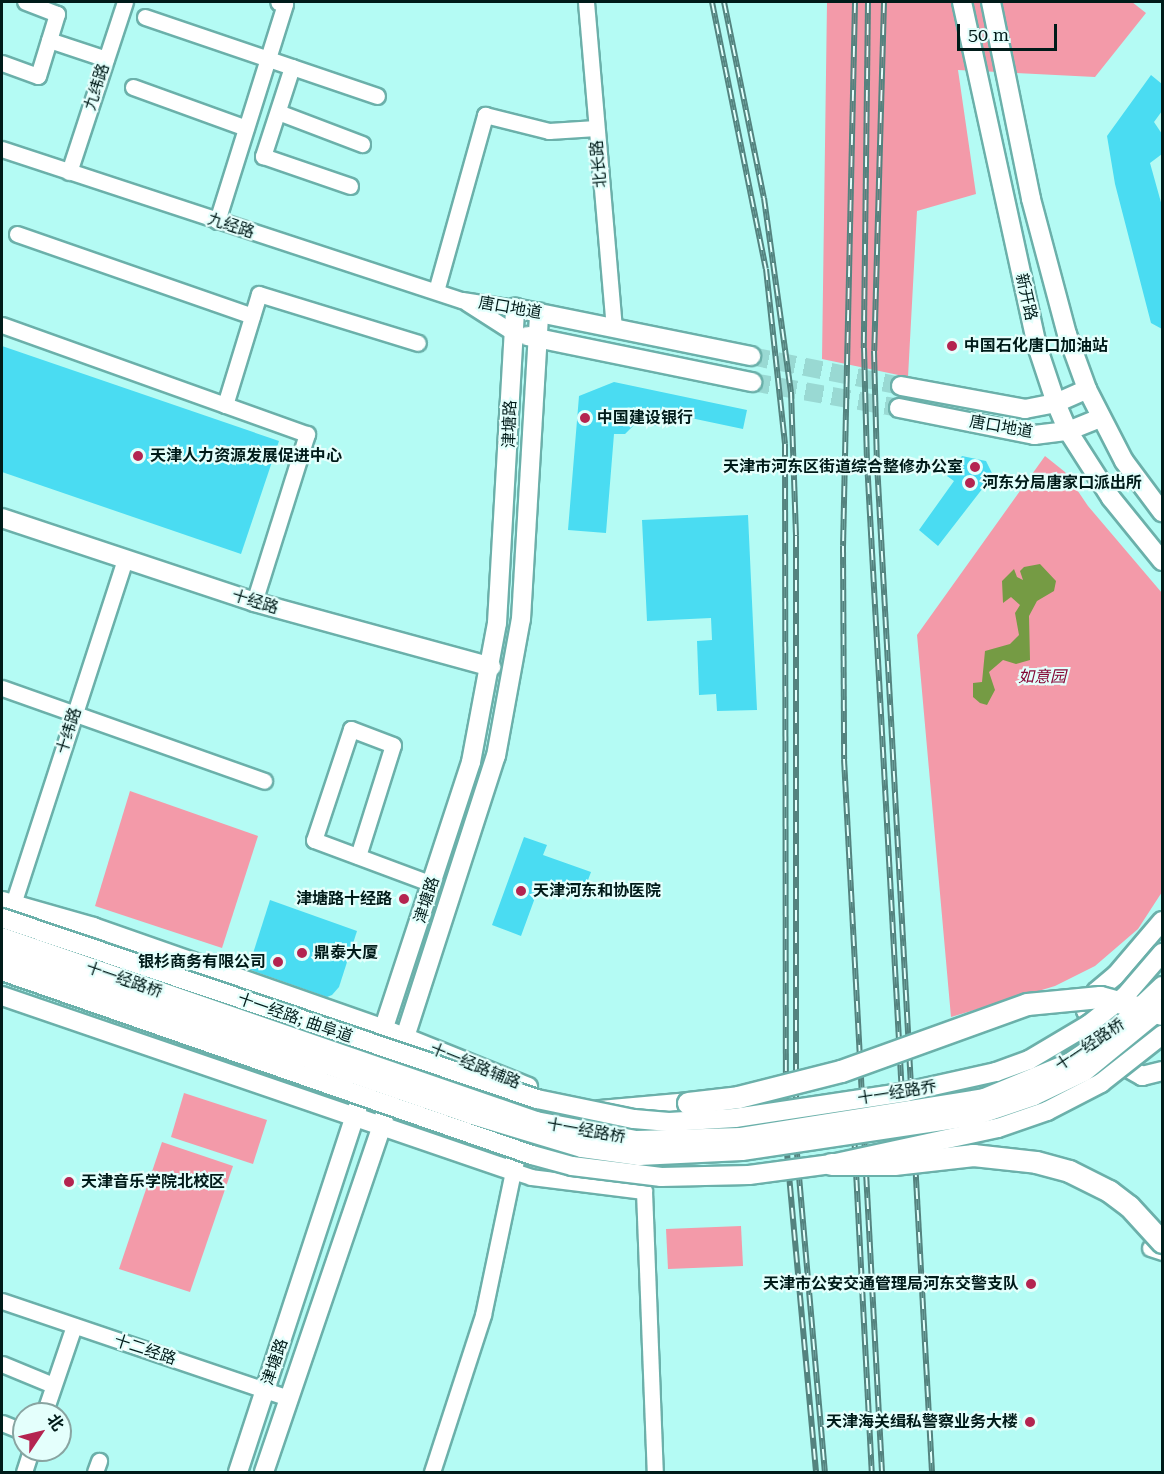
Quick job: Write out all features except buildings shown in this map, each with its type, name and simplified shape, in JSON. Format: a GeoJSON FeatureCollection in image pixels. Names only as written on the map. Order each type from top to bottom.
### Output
{"type":"FeatureCollection","features":[{"type":"Feature","properties":{"kind":"highway"},"geometry":{"type":"LineString","coordinates":[[590,1112],[738,1097],[782,1088],[859,1065],[1004,1011],[1047,1001],[1100,997],[1162,1014]]}},
{"type":"Feature","properties":{"kind":"highway"},"geometry":{"type":"LineString","coordinates":[[831,1164],[894,1164],[973,1155],[1036,1162],[1069,1171],[1109,1191],[1129,1206],[1158,1247]]}},
{"type":"Feature","properties":{"kind":"main road","name":"新开路"},"geometry":{"type":"LineString","coordinates":[[962,2],[1037,346],[1056,403],[1068,431],[1111,498],[1162,561]]}},
{"type":"Feature","properties":{"kind":"main road","name":"新开路"},"geometry":{"type":"LineString","coordinates":[[991,2],[1031,199],[1067,334],[1087,389],[1101,418],[1124,461],[1162,512]]}},
{"type":"Feature","properties":{"kind":"main road","name":"唐口地道"},"geometry":{"type":"LineString","coordinates":[[515,308],[751,356]]}},
{"type":"Feature","properties":{"kind":"main road","name":"津塘路"},"geometry":{"type":"LineString","coordinates":[[238,1473],[358,1115],[471,762],[491,667],[504,547],[515,308]]}},
{"type":"Feature","properties":{"kind":"main road","name":"津塘路"},"geometry":{"type":"LineString","coordinates":[[264,1473],[382,1125],[405,1037],[488,783],[512,673],[527,550],[539,313]]}},
{"type":"Feature","properties":{"kind":"main road","name":"唐口地道"},"geometry":{"type":"LineString","coordinates":[[514,333],[752,382]]}},
{"type":"Feature","properties":{"kind":"main road","name":"唐口地道"},"geometry":{"type":"LineString","coordinates":[[902,386],[1025,409],[1056,403],[1087,389]]}},
{"type":"Feature","properties":{"kind":"main road","name":"唐口地道"},"geometry":{"type":"LineString","coordinates":[[899,408],[1034,435],[1068,431],[1101,418]]}},
{"type":"Feature","properties":{"kind":"main road","name":"十经路"},"geometry":{"type":"LineString","coordinates":[[2,518],[254,602],[491,667]]}},
{"type":"Feature","properties":{"kind":"main road","name":"十一经路辅路"},"geometry":{"type":"LineString","coordinates":[[7,902],[93,927],[384,1029],[528,1087],[513,1171]]}},
{"type":"Feature","properties":{"kind":"main road","name":"十一经路; 曲阜道"},"geometry":{"type":"LineString","coordinates":[[2,918],[537,1099],[590,1112]]}},
{"type":"Feature","properties":{"kind":"main road"},"geometry":{"type":"LineString","coordinates":[[1162,921],[1135,955],[1096,992],[1089,1002],[1087,1019],[1105,1047],[1132,1073],[1151,1077],[1162,1071]]}},
{"type":"Feature","properties":{"kind":"main road","name":"十一经路桥"},"geometry":{"type":"LineString","coordinates":[[2,937],[536,1121],[601,1136],[647,1140],[741,1137],[984,1098],[1070,1063],[1109,1036],[1162,986]]}},
{"type":"Feature","properties":{"kind":"main road","name":"十一经路乔"},"geometry":{"type":"LineString","coordinates":[[590,1112],[634,1119],[694,1122],[959,1083],[1029,1060],[1058,1044],[1125,996],[1162,953]]}},
{"type":"Feature","properties":{"kind":"main road","name":"十一经路桥"},"geometry":{"type":"LineString","coordinates":[[2,954],[472,1115],[582,1148],[639,1156],[742,1151],[975,1116],[1034,1096],[1084,1072],[1162,1008]]}},
{"type":"Feature","properties":{"kind":"main road"},"geometry":{"type":"LineString","coordinates":[[1135,955],[1162,974]]}},
{"type":"Feature","properties":{"kind":"main road","name":"十一经路桥"},"geometry":{"type":"LineString","coordinates":[[2,971],[572,1166],[661,1177],[707,1177],[831,1164],[943,1143],[1022,1121],[1101,1083],[1162,1035]]}},
{"type":"Feature","properties":{"kind":"main road"},"geometry":{"type":"LineString","coordinates":[[2,996],[358,1115],[513,1171]]}},
{"type":"Feature","properties":{"kind":"street"},"geometry":{"type":"LineString","coordinates":[[2,63],[38,76],[57,14],[25,2]]}},
{"type":"Feature","properties":{"kind":"street","name":"九纬路"},"geometry":{"type":"LineString","coordinates":[[69,172],[124,2]]}},
{"type":"Feature","properties":{"kind":"street"},"geometry":{"type":"LineString","coordinates":[[217,221],[285,4],[278,2]]}},
{"type":"Feature","properties":{"kind":"street","name":"北长路"},"geometry":{"type":"LineString","coordinates":[[586,2],[614,327]]}},
{"type":"Feature","properties":{"kind":"street"},"geometry":{"type":"LineString","coordinates":[[145,17],[377,96]]}},
{"type":"Feature","properties":{"kind":"street"},"geometry":{"type":"LineString","coordinates":[[49,40],[106,59]]}},
{"type":"Feature","properties":{"kind":"street"},"geometry":{"type":"LineString","coordinates":[[263,156],[292,67]]}},
{"type":"Feature","properties":{"kind":"street"},"geometry":{"type":"LineString","coordinates":[[133,87],[246,128]]}},
{"type":"Feature","properties":{"kind":"street"},"geometry":{"type":"LineString","coordinates":[[278,112],[362,144]]}},
{"type":"Feature","properties":{"kind":"street"},"geometry":{"type":"LineString","coordinates":[[436,291],[485,115],[549,131],[596,128]]}},
{"type":"Feature","properties":{"kind":"street"},"geometry":{"type":"LineString","coordinates":[[240,148],[350,186]]}},
{"type":"Feature","properties":{"kind":"street","name":"九经路"},"geometry":{"type":"LineString","coordinates":[[2,149],[462,300]]}},
{"type":"Feature","properties":{"kind":"street"},"geometry":{"type":"LineString","coordinates":[[17,234],[252,316]]}},
{"type":"Feature","properties":{"kind":"street"},"geometry":{"type":"LineString","coordinates":[[225,405],[259,294],[418,343]]}},
{"type":"Feature","properties":{"kind":"street","name":"唐口地道"},"geometry":{"type":"LineString","coordinates":[[462,300],[515,308]]}},
{"type":"Feature","properties":{"kind":"street","name":"唐口地道"},"geometry":{"type":"LineString","coordinates":[[462,300],[514,333]]}},
{"type":"Feature","properties":{"kind":"street"},"geometry":{"type":"LineString","coordinates":[[2,325],[307,434],[254,602]]}},
{"type":"Feature","properties":{"kind":"street","name":"十纬路"},"geometry":{"type":"LineString","coordinates":[[7,902],[74,713],[125,559]]}},
{"type":"Feature","properties":{"kind":"street","name":"十经路"},"geometry":{"type":"LineString","coordinates":[[491,667],[512,673]]}},
{"type":"Feature","properties":{"kind":"street"},"geometry":{"type":"LineString","coordinates":[[2,688],[264,781]]}},
{"type":"Feature","properties":{"kind":"street"},"geometry":{"type":"LineString","coordinates":[[358,856],[393,745],[351,729],[314,840],[432,884]]}},
{"type":"Feature","properties":{"kind":"street"},"geometry":{"type":"LineString","coordinates":[[432,1473],[483,1315],[513,1171],[531,1177],[644,1191],[655,1473]]}},
{"type":"Feature","properties":{"kind":"street","name":"十二经路"},"geometry":{"type":"LineString","coordinates":[[2,1301],[288,1398]]}},
{"type":"Feature","properties":{"kind":"street"},"geometry":{"type":"LineString","coordinates":[[48,1402],[74,1326]]}},
{"type":"Feature","properties":{"kind":"street"},"geometry":{"type":"LineString","coordinates":[[2,1364],[53,1385]]}},
{"type":"Feature","properties":{"kind":"green space"},"geometry":{"type":"Polygon","coordinates":[[[827,2],[1132,2],[1146,13],[1095,77],[958,70],[976,194],[917,211],[908,377],[822,359],[827,2]]]}},
{"type":"Feature","properties":{"kind":"green space","name":"如意园"},"geometry":{"type":"Polygon","coordinates":[[[1045,456],[1065,472],[1088,506],[1162,593],[1162,892],[1138,929],[1095,966],[1055,986],[951,1017],[917,635],[1045,456]]]}},
{"type":"Feature","properties":{"kind":"green space"},"geometry":{"type":"Polygon","coordinates":[[[130,791],[258,836],[222,948],[95,906],[130,791]]]}},
{"type":"Feature","properties":{"kind":"green space"},"geometry":{"type":"Polygon","coordinates":[[[184,1093],[267,1120],[253,1164],[171,1137],[184,1093]]]}},
{"type":"Feature","properties":{"kind":"green space"},"geometry":{"type":"Polygon","coordinates":[[[162,1142],[233,1166],[190,1292],[119,1269],[162,1142]]]}},
{"type":"Feature","properties":{"kind":"green space"},"geometry":{"type":"Polygon","coordinates":[[[741,1226],[743,1266],[668,1269],[666,1229],[741,1226]]]}},
{"type":"Feature","properties":{"kind":"shaded area"},"geometry":{"type":"Polygon","coordinates":[[[1040,564],[1056,581],[1054,591],[1037,601],[1029,616],[1030,660],[1016,664],[1003,660],[989,672],[995,690],[987,705],[980,703],[973,697],[973,683],[982,682],[985,651],[1010,644],[1019,635],[1015,613],[1020,605],[1011,597],[1003,603],[1002,581],[1014,569],[1017,577],[1023,580],[1020,571],[1024,567],[1040,564]]]}},
{"type":"Feature","properties":{"kind":"tunnel"},"geometry":{"type":"LineString","coordinates":[[751,356],[901,386]]}},
{"type":"Feature","properties":{"kind":"tunnel"},"geometry":{"type":"LineString","coordinates":[[752,382],[899,408]]}},
{"type":"Feature","properties":{"kind":"railway"},"geometry":{"type":"LineString","coordinates":[[712,2],[766,269],[785,444],[786,1142],[816,1472]]}},
{"type":"Feature","properties":{"kind":"railway"},"geometry":{"type":"LineString","coordinates":[[724,2],[764,198],[791,392],[796,536],[796,1142],[825,1472]]}},
{"type":"Feature","properties":{"kind":"railway"},"geometry":{"type":"LineString","coordinates":[[855,2],[843,546],[844,759],[882,1472]]}},
{"type":"Feature","properties":{"kind":"railway"},"geometry":{"type":"LineString","coordinates":[[868,2],[864,348],[867,461],[902,1095]]}},
{"type":"Feature","properties":{"kind":"railway"},"geometry":{"type":"LineString","coordinates":[[884,2],[874,351],[877,463],[932,1472]]}},
{"type":"Feature","properties":{"kind":"railway"},"geometry":{"type":"LineString","coordinates":[[853,1114],[872,1472]]}},
{"type":"Feature","properties":{"kind":"place","name":"中国石化唐口加油站"},"geometry":{"type":"Point","coordinates":[952,346]}},
{"type":"Feature","properties":{"kind":"place","name":"中国建设银行"},"geometry":{"type":"Point","coordinates":[585,418]}},
{"type":"Feature","properties":{"kind":"place","name":"天津人力资源发展促进中心"},"geometry":{"type":"Point","coordinates":[138,456]}},
{"type":"Feature","properties":{"kind":"place","name":"天津市河东区街道综合整修办公室"},"geometry":{"type":"Point","coordinates":[975,467]}},
{"type":"Feature","properties":{"kind":"place","name":"河东分局唐家口派出所"},"geometry":{"type":"Point","coordinates":[970,483]}},
{"type":"Feature","properties":{"kind":"place","name":"天津河东和协医院"},"geometry":{"type":"Point","coordinates":[521,891]}},
{"type":"Feature","properties":{"kind":"place","name":"津塘路十经路"},"geometry":{"type":"Point","coordinates":[404,899]}},
{"type":"Feature","properties":{"kind":"place","name":"鼎泰大厦"},"geometry":{"type":"Point","coordinates":[302,953]}},
{"type":"Feature","properties":{"kind":"place","name":"银杉商务有限公司"},"geometry":{"type":"Point","coordinates":[278,962]}},
{"type":"Feature","properties":{"kind":"place","name":"天津音乐学院北校区"},"geometry":{"type":"Point","coordinates":[69,1182]}},
{"type":"Feature","properties":{"kind":"place","name":"天津市公安交通管理局河东交警支队"},"geometry":{"type":"Point","coordinates":[1031,1284]}},
{"type":"Feature","properties":{"kind":"place","name":"天津海关缉私警察业务大楼"},"geometry":{"type":"Point","coordinates":[1030,1422]}}]}
